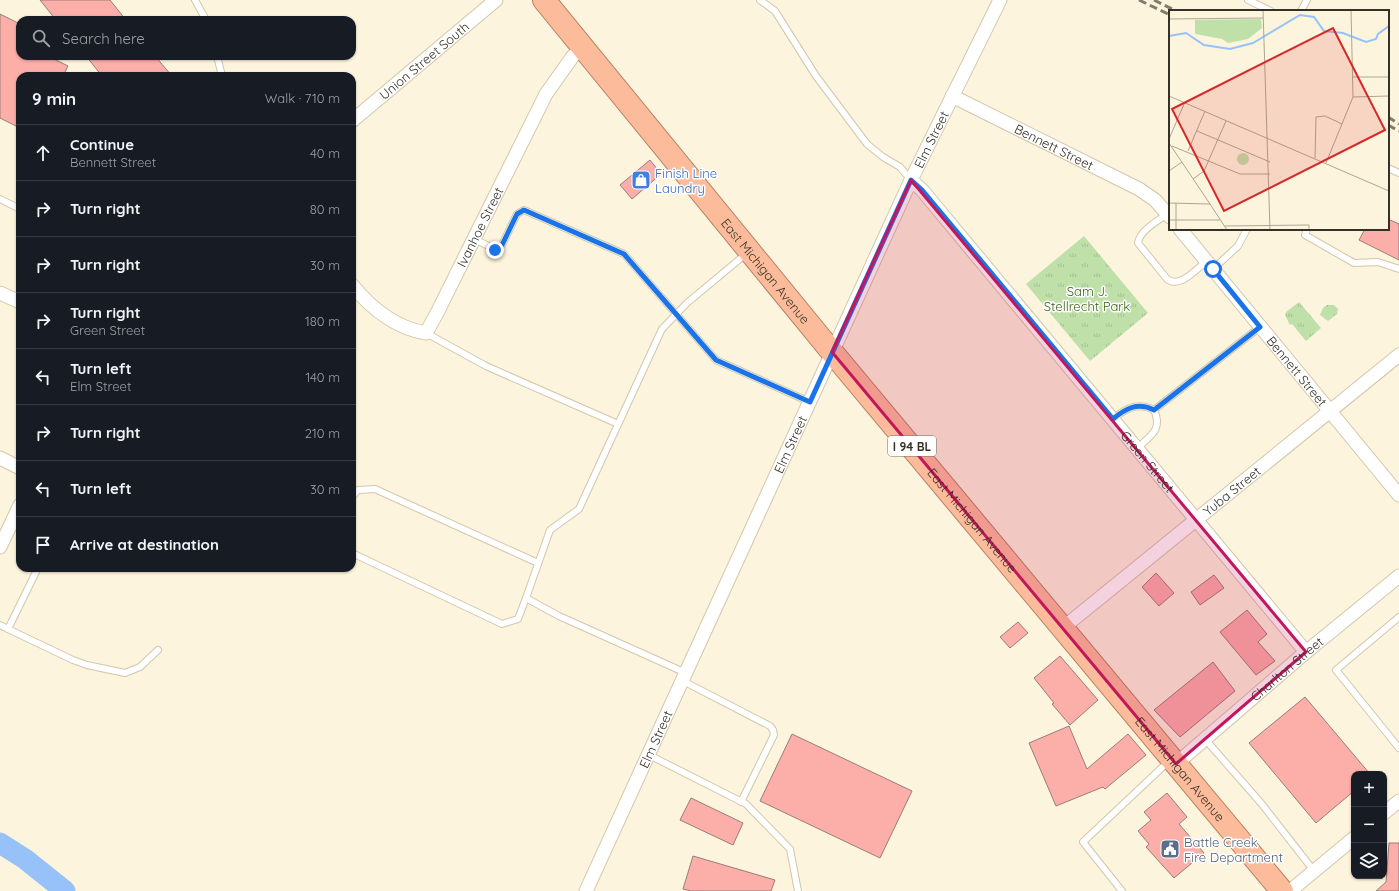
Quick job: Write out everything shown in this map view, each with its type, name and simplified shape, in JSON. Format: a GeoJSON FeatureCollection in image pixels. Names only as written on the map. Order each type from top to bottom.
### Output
{"type":"FeatureCollection","features":[{"type":"Feature","properties":{"kind":"highway","name":"East Michigan Avenue"},"geometry":{"type":"LineString","coordinates":[[544,0],[751,250],[832,352],[1064,627],[1279,888]]}},
{"type":"Feature","properties":{"kind":"street","name":"Union Street South"},"geometry":{"type":"LineString","coordinates":[[356,118],[496,0]]}},
{"type":"Feature","properties":{"kind":"street","name":"Elm Street"},"geometry":{"type":"LineString","coordinates":[[586,891],[911,180],[1000,0]]}},
{"type":"Feature","properties":{"kind":"street","name":"Ivanhoe Street"},"geometry":{"type":"LineString","coordinates":[[426,333],[434,320],[546,94],[573,56],[583,48]]}},
{"type":"Feature","properties":{"kind":"street","name":"Bennett Street"},"geometry":{"type":"LineString","coordinates":[[952,96],[1139,189],[1155,200],[1169,214]]}},
{"type":"Feature","properties":{"kind":"street","name":"Green Street"},"geometry":{"type":"LineString","coordinates":[[911,180],[922,190],[1198,520],[1306,652]]}},
{"type":"Feature","properties":{"kind":"street","name":"Bennett Street"},"geometry":{"type":"LineString","coordinates":[[1181,230],[1399,495]]}},
{"type":"Feature","properties":{"kind":"street"},"geometry":{"type":"LineString","coordinates":[[356,289],[377,311],[415,331],[426,333]]}},
{"type":"Feature","properties":{"kind":"street"},"geometry":{"type":"LineString","coordinates":[[0,293],[16,300]]}},
{"type":"Feature","properties":{"kind":"street","name":"Yuba Street"},"geometry":{"type":"LineString","coordinates":[[1064,627],[1198,520],[1329,410],[1342,402],[1399,355]]}},
{"type":"Feature","properties":{"kind":"street"},"geometry":{"type":"LineString","coordinates":[[0,458],[16,466]]}},
{"type":"Feature","properties":{"kind":"street"},"geometry":{"type":"LineString","coordinates":[[0,547],[16,513]]}},
{"type":"Feature","properties":{"kind":"street","name":"Charlton Street"},"geometry":{"type":"LineString","coordinates":[[1174,761],[1204,738],[1399,576]]}},
{"type":"Feature","properties":{"kind":"street"},"geometry":{"type":"LineString","coordinates":[[1387,811],[1399,801]]}},
{"type":"Feature","properties":{"kind":"street"},"geometry":{"type":"LineString","coordinates":[[1279,888],[1314,871],[1351,840]]}},
{"type":"Feature","properties":{"kind":"lane"},"geometry":{"type":"LineString","coordinates":[[195,0],[204,16]]}},
{"type":"Feature","properties":{"kind":"lane"},"geometry":{"type":"LineString","coordinates":[[760,0],[775,11],[816,76],[867,144],[883,157],[900,167],[911,180]]}},
{"type":"Feature","properties":{"kind":"lane"},"geometry":{"type":"LineString","coordinates":[[1248,0],[1269,10]]}},
{"type":"Feature","properties":{"kind":"lane"},"geometry":{"type":"LineString","coordinates":[[1302,10],[1307,0]]}},
{"type":"Feature","properties":{"kind":"lane"},"geometry":{"type":"LineString","coordinates":[[218,60],[221,72]]}},
{"type":"Feature","properties":{"kind":"lane"},"geometry":{"type":"LineString","coordinates":[[1389,169],[1399,174]]}},
{"type":"Feature","properties":{"kind":"lane"},"geometry":{"type":"LineString","coordinates":[[0,199],[16,207]]}},
{"type":"Feature","properties":{"kind":"lane"},"geometry":{"type":"LineString","coordinates":[[474,239],[495,250],[502,245],[517,214],[524,210],[624,254],[716,360],[810,402]]}},
{"type":"Feature","properties":{"kind":"lane"},"geometry":{"type":"LineString","coordinates":[[1169,214],[1145,231],[1138,243],[1167,279],[1173,282],[1181,281],[1210,265],[1238,246],[1246,230]]}},
{"type":"Feature","properties":{"kind":"lane"},"geometry":{"type":"LineString","coordinates":[[1307,230],[1305,235],[1354,263],[1378,262],[1399,269]]}},
{"type":"Feature","properties":{"kind":"lane"},"geometry":{"type":"LineString","coordinates":[[356,555],[502,624],[518,619],[550,530],[579,509],[662,329],[677,314],[751,250]]}},
{"type":"Feature","properties":{"kind":"lane"},"geometry":{"type":"LineString","coordinates":[[1154,410],[1260,327]]}},
{"type":"Feature","properties":{"kind":"lane"},"geometry":{"type":"LineString","coordinates":[[426,333],[486,366],[618,424]]}},
{"type":"Feature","properties":{"kind":"lane"},"geometry":{"type":"LineString","coordinates":[[1113,419],[1122,412],[1134,406],[1147,406],[1154,410],[1158,418],[1158,426],[1155,431],[1137,448]]}},
{"type":"Feature","properties":{"kind":"lane"},"geometry":{"type":"LineString","coordinates":[[356,492],[358,490],[375,489],[538,563]]}},
{"type":"Feature","properties":{"kind":"lane"},"geometry":{"type":"LineString","coordinates":[[8,629],[36,572]]}},
{"type":"Feature","properties":{"kind":"lane"},"geometry":{"type":"LineString","coordinates":[[526,598],[558,616],[684,677],[770,726],[774,730],[774,736],[741,802]]}},
{"type":"Feature","properties":{"kind":"lane"},"geometry":{"type":"LineString","coordinates":[[1399,617],[1336,670],[1399,748]]}},
{"type":"Feature","properties":{"kind":"lane"},"geometry":{"type":"LineString","coordinates":[[0,626],[73,660],[87,665],[125,673],[140,667],[158,650]]}},
{"type":"Feature","properties":{"kind":"lane"},"geometry":{"type":"LineString","coordinates":[[1204,738],[1261,803],[1314,871]]}},
{"type":"Feature","properties":{"kind":"lane"},"geometry":{"type":"LineString","coordinates":[[649,755],[746,804],[790,849],[798,891]]}},
{"type":"Feature","properties":{"kind":"lane"},"geometry":{"type":"LineString","coordinates":[[1122,891],[1083,842],[1174,761]]}},
{"type":"Feature","properties":{"kind":"highlighted area"},"geometry":{"type":"Polygon","coordinates":[[[911,180],[1306,652],[1176,764],[832,352],[911,180]]]}},
{"type":"Feature","properties":{"kind":"green space","name":"Sam J. Stellrecht Park"},"geometry":{"type":"Polygon","coordinates":[[[1084,236],[1148,313],[1090,361],[1026,284],[1084,236]]]}},
{"type":"Feature","properties":{"kind":"green space"},"geometry":{"type":"Polygon","coordinates":[[[1299,302],[1321,328],[1306,341],[1292,324],[1290,325],[1285,315],[1286,312],[1299,302]]]}},
{"type":"Feature","properties":{"kind":"green space"},"geometry":{"type":"Polygon","coordinates":[[[1327,305],[1334,305],[1338,309],[1337,314],[1328,321],[1320,315],[1323,308],[1327,305]]]}},
{"type":"Feature","properties":{"kind":"building"},"geometry":{"type":"Polygon","coordinates":[[[40,0],[110,0],[123,16],[53,16],[40,0]]]}},
{"type":"Feature","properties":{"kind":"building"},"geometry":{"type":"Polygon","coordinates":[[[0,14],[16,22],[16,60],[56,60],[68,66],[65,72],[16,72],[16,126],[0,118],[0,14]]]}},
{"type":"Feature","properties":{"kind":"building"},"geometry":{"type":"Polygon","coordinates":[[[89,60],[158,60],[169,72],[99,72],[89,60]]]}},
{"type":"Feature","properties":{"kind":"building","name":"Finish Line Laundry"},"geometry":{"type":"Polygon","coordinates":[[[650,160],[661,174],[632,199],[620,185],[650,160]]]}},
{"type":"Feature","properties":{"kind":"building"},"geometry":{"type":"Polygon","coordinates":[[[1389,219],[1399,224],[1399,260],[1359,240],[1364,230],[1389,230],[1389,219]]]}},
{"type":"Feature","properties":{"kind":"building"},"geometry":{"type":"Polygon","coordinates":[[[1156,573],[1174,593],[1159,606],[1142,587],[1156,573]]]}},
{"type":"Feature","properties":{"kind":"building"},"geometry":{"type":"Polygon","coordinates":[[[1214,575],[1224,588],[1200,605],[1191,592],[1214,575]]]}},
{"type":"Feature","properties":{"kind":"building"},"geometry":{"type":"Polygon","coordinates":[[[1247,610],[1267,634],[1258,642],[1275,661],[1256,675],[1220,632],[1247,610]]]}},
{"type":"Feature","properties":{"kind":"building"},"geometry":{"type":"Polygon","coordinates":[[[1018,622],[1028,633],[1010,648],[1000,637],[1018,622]]]}},
{"type":"Feature","properties":{"kind":"building"},"geometry":{"type":"Polygon","coordinates":[[[1060,656],[1098,700],[1070,725],[1052,704],[1054,703],[1034,678],[1060,656]]]}},
{"type":"Feature","properties":{"kind":"building"},"geometry":{"type":"Polygon","coordinates":[[[1213,662],[1235,691],[1180,737],[1154,710],[1213,662]]]}},
{"type":"Feature","properties":{"kind":"building"},"geometry":{"type":"Polygon","coordinates":[[[1305,697],[1367,771],[1351,771],[1351,794],[1316,823],[1249,743],[1305,697]]]}},
{"type":"Feature","properties":{"kind":"building"},"geometry":{"type":"Polygon","coordinates":[[[1069,726],[1087,769],[1128,734],[1146,755],[1105,789],[1103,787],[1056,806],[1029,743],[1069,726]]]}},
{"type":"Feature","properties":{"kind":"building"},"geometry":{"type":"Polygon","coordinates":[[[792,734],[912,791],[880,858],[760,801],[792,734]]]}},
{"type":"Feature","properties":{"kind":"building"},"geometry":{"type":"Polygon","coordinates":[[[1167,793],[1187,817],[1179,824],[1204,853],[1174,878],[1146,847],[1149,844],[1138,831],[1151,820],[1144,812],[1167,793]]]}},
{"type":"Feature","properties":{"kind":"building"},"geometry":{"type":"Polygon","coordinates":[[[691,798],[743,823],[733,845],[680,820],[691,798]]]}},
{"type":"Feature","properties":{"kind":"building"},"geometry":{"type":"Polygon","coordinates":[[[1389,843],[1399,843],[1399,891],[1376,891],[1386,882],[1389,843]]]}},
{"type":"Feature","properties":{"kind":"building"},"geometry":{"type":"Polygon","coordinates":[[[693,856],[775,880],[771,891],[691,891],[683,889],[693,856]]]}},
{"type":"Feature","properties":{"kind":"waterway"},"geometry":{"type":"LineString","coordinates":[[0,843],[25,859],[65,891]]}},
{"type":"Feature","properties":{"kind":"railway"},"geometry":{"type":"LineString","coordinates":[[1139,0],[1169,15]]}},
{"type":"Feature","properties":{"kind":"railway"},"geometry":{"type":"LineString","coordinates":[[1154,0],[1174,10]]}},
{"type":"Feature","properties":{"kind":"railway"},"geometry":{"type":"LineString","coordinates":[[1389,118],[1399,124]]}},
{"type":"Feature","properties":{"kind":"railway"},"geometry":{"type":"LineString","coordinates":[[1389,126],[1399,131]]}},
{"type":"Feature","properties":{"kind":"place","name":"Finish Line Laundry"},"geometry":{"type":"Point","coordinates":[641,180]}},
{"type":"Feature","properties":{"kind":"place","name":"Battle Creek Fire Department"},"geometry":{"type":"Point","coordinates":[1170,849]}},
{"type":"Feature","properties":{"kind":"route"},"geometry":{"type":"LineString","coordinates":[[495,250],[502,245],[517,214],[524,210],[624,254],[716,360],[810,402],[911,180],[922,190],[1113,419],[1122,412],[1134,406],[1147,406],[1154,410],[1260,327],[1213,269]]}}]}
